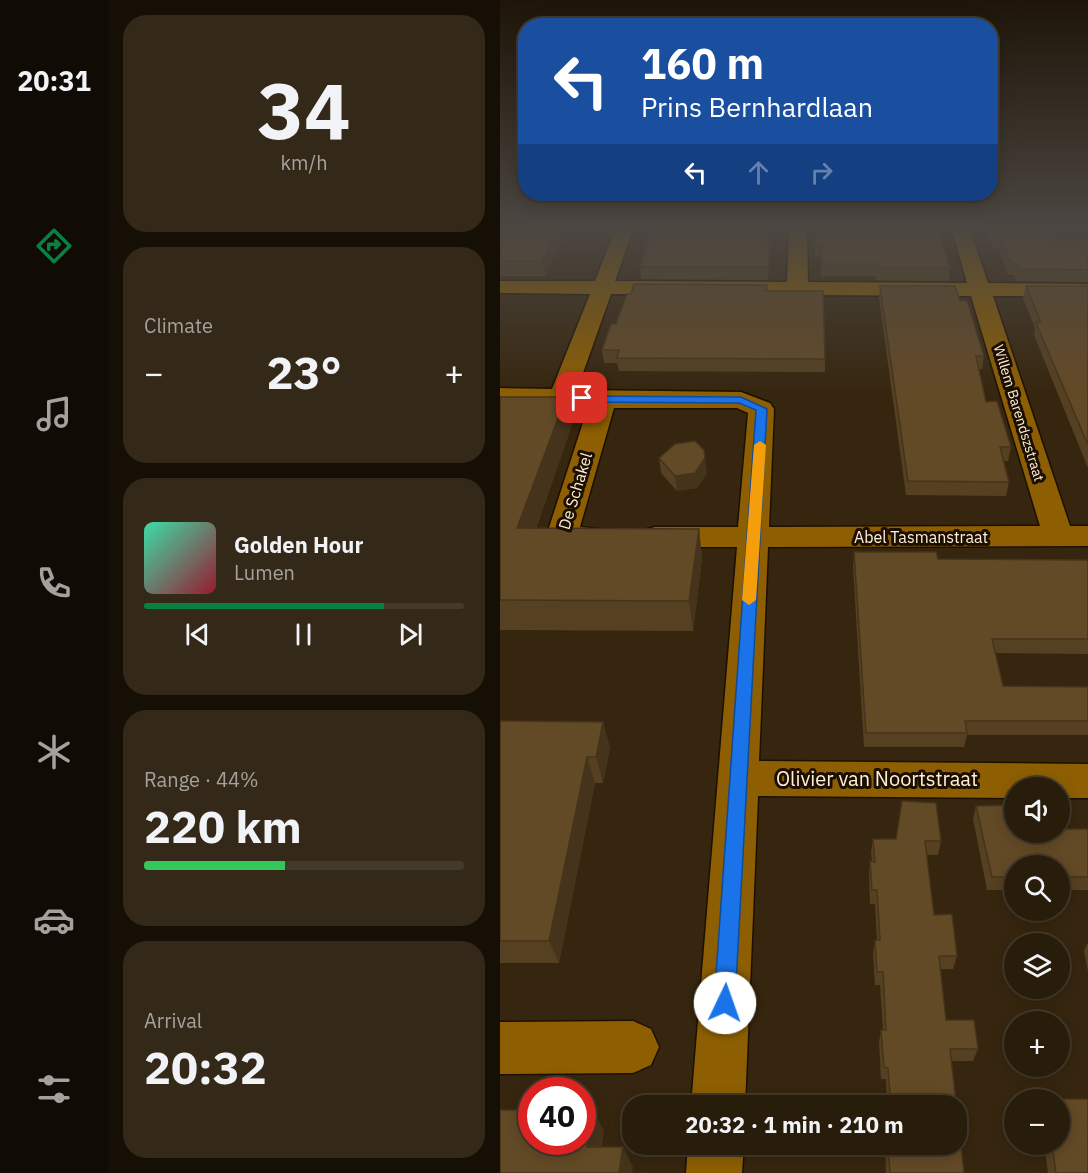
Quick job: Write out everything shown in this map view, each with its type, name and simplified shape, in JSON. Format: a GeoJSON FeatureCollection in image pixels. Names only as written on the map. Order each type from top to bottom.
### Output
{"type":"FeatureCollection","features":[{"type":"Feature","properties":{"kind":"street","name":"Willem Barendszstraat"},"geometry":{"type":"LineString","coordinates":[[979,285],[1058,536]]}},
{"type":"Feature","properties":{"kind":"street"},"geometry":{"type":"LineString","coordinates":[[500,287],[1088,290]]}},
{"type":"Feature","properties":{"kind":"street"},"geometry":{"type":"LineString","coordinates":[[562,397],[603,287]]}},
{"type":"Feature","properties":{"kind":"street"},"geometry":{"type":"LineString","coordinates":[[500,396],[603,400],[741,400],[761,409],[719,1095]]}},
{"type":"Feature","properties":{"kind":"street","name":"De Schakel"},"geometry":{"type":"LineString","coordinates":[[603,400],[562,537],[753,538]]}},
{"type":"Feature","properties":{"kind":"street","name":"Abel Tasmanstraat"},"geometry":{"type":"LineString","coordinates":[[753,538],[1088,536]]}},
{"type":"Feature","properties":{"kind":"street","name":"Olivier van Noortstraat"},"geometry":{"type":"LineString","coordinates":[[738,778],[1088,781]]}},
{"type":"Feature","properties":{"kind":"street"},"geometry":{"type":"LineString","coordinates":[[500,1048],[633,1047]]}},
{"type":"Feature","properties":{"kind":"street"},"geometry":{"type":"LineString","coordinates":[[714,1173],[715,1155]]}},
{"type":"Feature","properties":{"kind":"building"},"geometry":{"type":"Polygon","coordinates":[[[634,285],[767,285],[766,291],[823,291],[825,359],[617,358],[619,350],[602,350],[611,324],[616,324],[627,294],[631,294],[634,285]]]}},
{"type":"Feature","properties":{"kind":"building"},"geometry":{"type":"Polygon","coordinates":[[[880,286],[955,286],[960,301],[967,301],[984,356],[976,356],[986,402],[997,401],[1011,447],[1000,447],[1009,482],[908,481],[880,286]]]}},
{"type":"Feature","properties":{"kind":"building"},"geometry":{"type":"Polygon","coordinates":[[[1026,286],[1088,286],[1088,445],[1036,323],[1041,322],[1026,286]]]}},
{"type":"Feature","properties":{"kind":"building"},"geometry":{"type":"Polygon","coordinates":[[[500,397],[566,397],[517,528],[699,529],[689,601],[500,600],[500,397]]]}},
{"type":"Feature","properties":{"kind":"building"},"geometry":{"type":"Polygon","coordinates":[[[695,441],[704,450],[705,458],[695,473],[675,476],[659,458],[675,444],[695,441]]]}},
{"type":"Feature","properties":{"kind":"building"},"geometry":{"type":"Polygon","coordinates":[[[854,552],[936,552],[938,559],[1088,560],[1088,639],[992,639],[1003,686],[1088,687],[1088,721],[965,721],[967,733],[866,733],[854,552]]]}},
{"type":"Feature","properties":{"kind":"building"},"geometry":{"type":"Polygon","coordinates":[[[500,721],[603,722],[596,757],[587,757],[549,941],[500,941],[500,721]]]}},
{"type":"Feature","properties":{"kind":"building"},"geometry":{"type":"Polygon","coordinates":[[[902,801],[936,803],[941,841],[925,841],[934,915],[952,914],[957,956],[939,956],[946,1020],[974,1020],[978,1049],[950,1049],[955,1095],[890,1095],[888,1068],[884,1067],[881,1030],[886,1030],[883,972],[877,972],[875,940],[880,940],[877,890],[872,890],[870,861],[875,862],[873,839],[896,839],[902,801]]]}},
{"type":"Feature","properties":{"kind":"building"},"geometry":{"type":"Polygon","coordinates":[[[1004,805],[1004,843],[1070,843],[1070,829],[1088,829],[1088,877],[1070,877],[1070,855],[1004,855],[1004,877],[992,877],[976,806],[1004,805]]]}},
{"type":"Feature","properties":{"kind":"building"},"geometry":{"type":"Polygon","coordinates":[[[1070,1099],[1088,1099],[1088,1173],[1056,1173],[1054,1155],[1070,1155],[1070,1099]]]}},
{"type":"Feature","properties":{"kind":"building"},"geometry":{"type":"Polygon","coordinates":[[[500,1110],[518,1110],[518,1155],[596,1155],[596,1147],[622,1147],[619,1173],[500,1173],[500,1110]]]}},
{"type":"Feature","properties":{"kind":"building"},"geometry":{"type":"Polygon","coordinates":[[[889,1155],[962,1155],[964,1173],[890,1173],[889,1155]]]}},
{"type":"Feature","properties":{"kind":"slow traffic"},"geometry":{"type":"LineString","coordinates":[[749,600],[760,445]]}},
{"type":"Feature","properties":{"kind":"route"},"geometry":{"type":"LineString","coordinates":[[582,398],[741,400],[761,409],[725,1003]]}}]}
